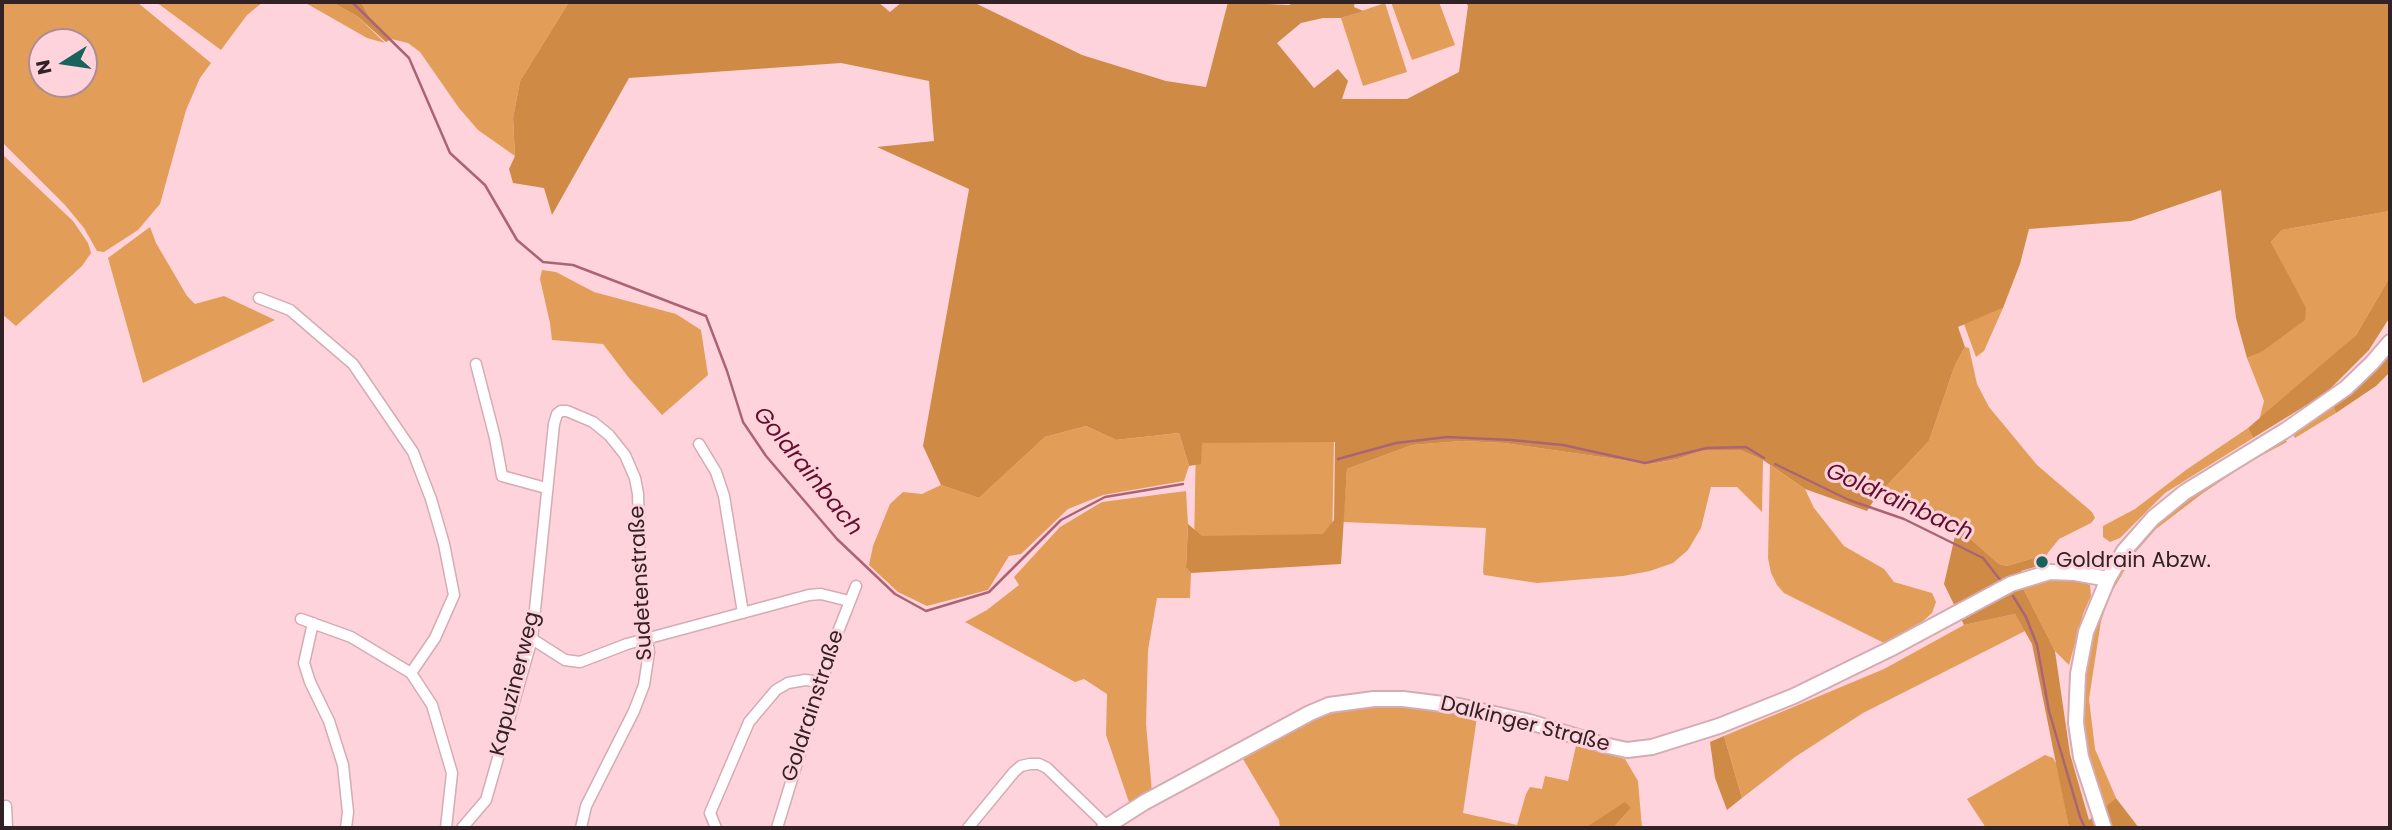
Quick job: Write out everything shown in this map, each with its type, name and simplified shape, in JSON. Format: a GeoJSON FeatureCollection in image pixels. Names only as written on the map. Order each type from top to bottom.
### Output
{"type":"FeatureCollection","features":[{"type":"Feature","properties":{"kind":"street"},"geometry":{"type":"LineString","coordinates":[[259,298],[290,310],[353,364],[413,452],[444,544],[454,595],[435,638],[411,673]]}},
{"type":"Feature","properties":{"kind":"street"},"geometry":{"type":"LineString","coordinates":[[2104,828],[2081,757],[2076,723],[2078,674],[2086,632],[2108,579],[2124,551],[2153,518],[2185,492],[2286,430],[2346,388],[2390,342]]}},
{"type":"Feature","properties":{"kind":"street"},"geometry":{"type":"LineString","coordinates":[[476,364],[502,476],[546,488]]}},
{"type":"Feature","properties":{"kind":"street","name":"Sudetenstraße"},"geometry":{"type":"LineString","coordinates":[[557,414],[567,411],[593,422],[625,455],[635,478],[638,494],[640,601],[649,652],[644,685],[634,711],[586,806],[581,828]]}},
{"type":"Feature","properties":{"kind":"street","name":"Kapuzinerweg"},"geometry":{"type":"LineString","coordinates":[[462,828],[486,800],[532,639],[546,488],[557,414]]}},
{"type":"Feature","properties":{"kind":"street"},"geometry":{"type":"LineString","coordinates":[[699,444],[716,472],[724,496],[743,613]]}},
{"type":"Feature","properties":{"kind":"street","name":"Dalkinger Straße"},"geometry":{"type":"LineString","coordinates":[[1105,827],[1145,802],[1329,705],[1374,699],[1403,699],[1459,706],[1530,722],[1627,750],[1652,747],[1719,726],[1794,696],[1890,649],[2011,583],[2050,572],[2108,579]]}},
{"type":"Feature","properties":{"kind":"street","name":"Goldrainstraße"},"geometry":{"type":"LineString","coordinates":[[777,828],[821,682],[856,586]]}},
{"type":"Feature","properties":{"kind":"street"},"geometry":{"type":"LineString","coordinates":[[532,639],[565,660],[580,662],[647,638],[809,595],[821,594],[849,601]]}},
{"type":"Feature","properties":{"kind":"street"},"geometry":{"type":"LineString","coordinates":[[301,619],[351,637],[411,673],[432,705],[452,773],[446,828]]}},
{"type":"Feature","properties":{"kind":"street"},"geometry":{"type":"LineString","coordinates":[[313,623],[304,663],[344,765],[348,812],[346,828]]}},
{"type":"Feature","properties":{"kind":"street"},"geometry":{"type":"LineString","coordinates":[[716,828],[710,813],[749,722],[766,701],[788,683],[805,680],[821,682]]}},
{"type":"Feature","properties":{"kind":"street"},"geometry":{"type":"LineString","coordinates":[[968,828],[1014,772],[1021,766],[1030,764],[1047,768],[1105,827]]}},
{"type":"Feature","properties":{"kind":"street"},"geometry":{"type":"LineString","coordinates":[[6,806],[7,828]]}},
{"type":"Feature","properties":{"kind":"shaded area"},"geometry":{"type":"Polygon","coordinates":[[[2,2],[137,2],[211,63],[200,78],[186,110],[160,204],[138,230],[104,252],[97,251],[84,228],[65,205],[2,142],[2,2]]]}},
{"type":"Feature","properties":{"kind":"shaded area"},"geometry":{"type":"Polygon","coordinates":[[[156,2],[263,2],[247,15],[221,50],[156,2]]]}},
{"type":"Feature","properties":{"kind":"shaded area"},"geometry":{"type":"Polygon","coordinates":[[[304,2],[332,2],[357,16],[385,43],[367,38],[304,2]]]}},
{"type":"Feature","properties":{"kind":"shaded area"},"geometry":{"type":"Polygon","coordinates":[[[332,2],[361,2],[370,18],[391,39],[386,42],[357,16],[332,2]]]}},
{"type":"Feature","properties":{"kind":"shaded area"},"geometry":{"type":"Polygon","coordinates":[[[361,2],[569,2],[520,81],[513,118],[515,156],[478,130],[459,108],[420,52],[408,43],[391,39],[370,18],[361,2]]]}},
{"type":"Feature","properties":{"kind":"shaded area"},"geometry":{"type":"Polygon","coordinates":[[[569,2],[878,2],[890,12],[902,2],[973,2],[1082,55],[1166,81],[1206,87],[1228,2],[1289,5],[1295,2],[1355,2],[1354,7],[1363,11],[1341,18],[1323,18],[1301,23],[1277,43],[1314,88],[1338,69],[1348,81],[1342,99],[1407,99],[1459,72],[1468,6],[1466,2],[2390,2],[2390,211],[2282,230],[2271,242],[2306,308],[2305,320],[2260,353],[2247,358],[2236,318],[2221,190],[2131,221],[2029,229],[2020,264],[2003,308],[1958,327],[1965,347],[1955,365],[1929,441],[1876,497],[1867,511],[1805,489],[1763,460],[1740,450],[1703,450],[1678,459],[1650,464],[1504,443],[1462,441],[1412,445],[1347,469],[1341,564],[1191,573],[1186,567],[1188,524],[1202,536],[1323,534],[1334,520],[1335,442],[1202,443],[1201,464],[1189,466],[1179,433],[1116,440],[1086,426],[1045,437],[979,498],[941,485],[923,446],[969,189],[877,147],[934,141],[929,81],[841,63],[629,78],[552,215],[544,188],[513,183],[509,169],[515,156],[513,118],[520,81],[569,2]]]}},
{"type":"Feature","properties":{"kind":"shaded area"},"geometry":{"type":"Polygon","coordinates":[[[1391,2],[1439,2],[1455,45],[1412,60],[1391,2]]]}},
{"type":"Feature","properties":{"kind":"shaded area"},"geometry":{"type":"Polygon","coordinates":[[[1385,3],[1407,72],[1363,86],[1341,18],[1385,3]]]}},
{"type":"Feature","properties":{"kind":"shaded area"},"geometry":{"type":"Polygon","coordinates":[[[2,154],[73,221],[88,243],[91,253],[82,266],[16,326],[2,314],[2,154]]]}},
{"type":"Feature","properties":{"kind":"shaded area"},"geometry":{"type":"Polygon","coordinates":[[[2390,211],[2390,277],[2356,335],[2259,421],[2264,401],[2247,358],[2260,353],[2305,308],[2271,242],[2282,230],[2390,211]]]}},
{"type":"Feature","properties":{"kind":"shaded area"},"geometry":{"type":"Polygon","coordinates":[[[150,227],[156,243],[187,296],[195,304],[224,296],[275,320],[143,383],[108,258],[150,227]]]}},
{"type":"Feature","properties":{"kind":"shaded area"},"geometry":{"type":"Polygon","coordinates":[[[542,270],[556,272],[594,292],[676,314],[701,330],[708,375],[662,415],[603,344],[552,340],[540,279],[542,270]]]}},
{"type":"Feature","properties":{"kind":"shaded area"},"geometry":{"type":"Polygon","coordinates":[[[2390,277],[2390,317],[2369,350],[2326,393],[2253,438],[2248,428],[2356,335],[2390,277]]]}},
{"type":"Feature","properties":{"kind":"shaded area"},"geometry":{"type":"Polygon","coordinates":[[[2003,308],[1984,351],[1976,357],[1964,324],[2003,308]]]}},
{"type":"Feature","properties":{"kind":"shaded area"},"geometry":{"type":"Polygon","coordinates":[[[1965,347],[1969,348],[1977,384],[1989,407],[2037,465],[2092,512],[2095,518],[2091,523],[2059,539],[2047,554],[2007,566],[1999,564],[1957,527],[1920,511],[1876,497],[1929,441],[1955,365],[1965,347]]]}},
{"type":"Feature","properties":{"kind":"shaded area"},"geometry":{"type":"Polygon","coordinates":[[[2390,349],[2390,372],[2376,386],[2336,413],[2333,405],[2390,349]]]}},
{"type":"Feature","properties":{"kind":"shaded area"},"geometry":{"type":"Polygon","coordinates":[[[2333,405],[2336,413],[2295,438],[2292,433],[2333,405]]]}},
{"type":"Feature","properties":{"kind":"shaded area"},"geometry":{"type":"Polygon","coordinates":[[[1086,426],[1116,440],[1179,433],[1189,466],[1184,481],[1103,495],[1068,509],[1021,554],[1009,556],[988,590],[927,606],[898,592],[869,565],[873,546],[890,504],[903,492],[922,494],[941,485],[979,498],[1045,437],[1086,426]]]}},
{"type":"Feature","properties":{"kind":"shaded area"},"geometry":{"type":"Polygon","coordinates":[[[2248,428],[2253,438],[2165,493],[2120,538],[2110,542],[2103,537],[2103,526],[2135,509],[2248,428]]]}},
{"type":"Feature","properties":{"kind":"shaded area"},"geometry":{"type":"Polygon","coordinates":[[[1196,437],[1334,439],[1332,551],[1194,549],[1196,437]]]}},
{"type":"Feature","properties":{"kind":"shaded area"},"geometry":{"type":"Polygon","coordinates":[[[2284,438],[2287,442],[2251,461],[2156,529],[2134,554],[2110,595],[2101,621],[2089,699],[2095,749],[2116,798],[2103,809],[2086,755],[2081,717],[2082,677],[2097,617],[2117,572],[2154,525],[2176,506],[2284,438]]]}},
{"type":"Feature","properties":{"kind":"shaded area"},"geometry":{"type":"Polygon","coordinates":[[[1462,441],[1504,443],[1650,464],[1678,459],[1703,450],[1740,450],[1763,460],[1762,512],[1737,487],[1711,487],[1701,528],[1688,550],[1673,563],[1623,576],[1537,583],[1484,575],[1486,528],[1343,522],[1347,469],[1412,445],[1462,441]]]}},
{"type":"Feature","properties":{"kind":"shaded area"},"geometry":{"type":"Polygon","coordinates":[[[1770,465],[1805,489],[1814,508],[1844,546],[1884,569],[1894,582],[1932,593],[1936,602],[1932,613],[1884,643],[1784,593],[1771,573],[1768,558],[1770,465]]]}},
{"type":"Feature","properties":{"kind":"shaded area"},"geometry":{"type":"Polygon","coordinates":[[[1186,491],[1186,566],[1191,573],[1190,598],[1157,598],[1148,650],[1146,724],[1152,792],[1130,805],[1106,735],[1107,694],[1084,679],[1075,682],[965,622],[987,610],[1019,585],[1014,577],[1060,527],[1102,502],[1186,491]]]}},
{"type":"Feature","properties":{"kind":"shaded area"},"geometry":{"type":"Polygon","coordinates":[[[1957,527],[1999,564],[2007,566],[2047,554],[2042,565],[2021,571],[2022,586],[2055,651],[2070,754],[2089,820],[2116,798],[2139,828],[2069,828],[2032,644],[2015,614],[1964,625],[1944,584],[1957,527]]]}},
{"type":"Feature","properties":{"kind":"shaded area"},"geometry":{"type":"Polygon","coordinates":[[[2050,578],[2080,580],[2090,585],[2091,596],[2083,614],[2069,665],[2055,651],[2022,586],[2050,578]]]}},
{"type":"Feature","properties":{"kind":"shaded area"},"geometry":{"type":"Polygon","coordinates":[[[2015,614],[2025,631],[1863,713],[1795,757],[1742,798],[1724,736],[1884,669],[1964,625],[2015,614]]]}},
{"type":"Feature","properties":{"kind":"shaded area"},"geometry":{"type":"Polygon","coordinates":[[[1364,708],[1408,708],[1477,717],[1463,813],[1517,825],[1530,787],[1542,789],[1545,776],[1568,781],[1576,746],[1625,759],[1638,781],[1642,828],[1613,828],[1631,808],[1585,828],[1280,828],[1279,820],[1243,759],[1327,713],[1364,708]]]}},
{"type":"Feature","properties":{"kind":"shaded area"},"geometry":{"type":"Polygon","coordinates":[[[1724,736],[1742,798],[1727,810],[1715,778],[1710,742],[1724,736]]]}},
{"type":"Feature","properties":{"kind":"shaded area"},"geometry":{"type":"Polygon","coordinates":[[[2045,755],[2053,758],[2057,765],[2069,828],[1986,828],[1967,799],[2045,755]]]}},
{"type":"Feature","properties":{"kind":"shaded area"},"geometry":{"type":"Polygon","coordinates":[[[1625,802],[1631,808],[1613,828],[1585,828],[1625,802]]]}},
{"type":"Feature","properties":{"kind":"waterway","name":"Goldrainbach"},"geometry":{"type":"LineString","coordinates":[[352,2],[409,58],[450,153],[485,185],[517,240],[543,262],[573,265],[706,316],[743,422],[766,456],[837,539],[895,594],[926,611],[989,592],[1061,520],[1105,497],[1183,484]]}},
{"type":"Feature","properties":{"kind":"waterway","name":"Goldrainbach"},"geometry":{"type":"LineString","coordinates":[[1338,459],[1396,443],[1447,437],[1563,445],[1645,463],[1707,448],[1746,447],[1764,458]]}},
{"type":"Feature","properties":{"kind":"waterway","name":"Goldrainbach"},"geometry":{"type":"LineString","coordinates":[[1775,464],[1849,500],[1904,519],[1983,558],[2001,581]]}},
{"type":"Feature","properties":{"kind":"waterway","name":"Goldrainbach"},"geometry":{"type":"LineString","coordinates":[[2013,596],[2026,617],[2037,645],[2049,711],[2085,828]]}},
{"type":"Feature","properties":{"kind":"place","name":"Goldrain Abzw."},"geometry":{"type":"Point","coordinates":[2042,562]}}]}
